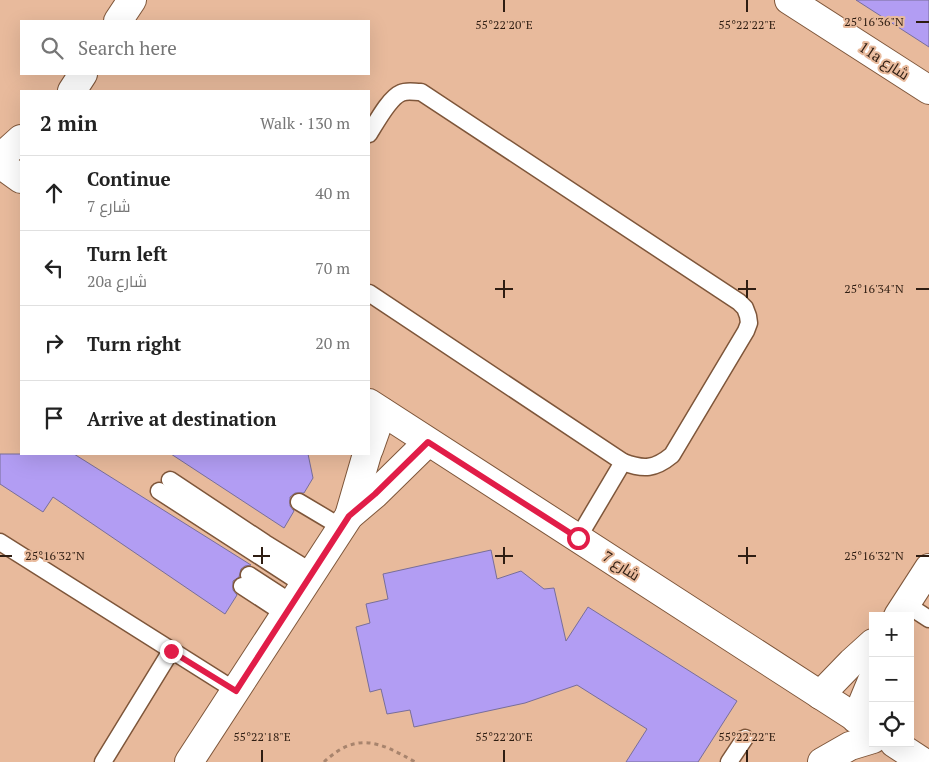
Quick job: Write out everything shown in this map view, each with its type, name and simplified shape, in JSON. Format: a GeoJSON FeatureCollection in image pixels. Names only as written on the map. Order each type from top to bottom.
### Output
{"type":"FeatureCollection","features":[{"type":"Feature","properties":{"kind":"street"},"geometry":{"type":"LineString","coordinates":[[119,20],[132,0]]}},
{"type":"Feature","properties":{"kind":"street","name":"11a شارع"},"geometry":{"type":"LineString","coordinates":[[789,0],[929,90]]}},
{"type":"Feature","properties":{"kind":"street"},"geometry":{"type":"LineString","coordinates":[[73,90],[82,75]]}},
{"type":"Feature","properties":{"kind":"street"},"geometry":{"type":"LineString","coordinates":[[0,158],[20,140]]}},
{"type":"Feature","properties":{"kind":"street"},"geometry":{"type":"LineString","coordinates":[[0,164],[20,178]]}},
{"type":"Feature","properties":{"kind":"street"},"geometry":{"type":"LineString","coordinates":[[370,442],[375,408]]}},
{"type":"Feature","properties":{"kind":"street","name":"شارع 7"},"geometry":{"type":"LineString","coordinates":[[375,408],[820,695],[867,729]]}},
{"type":"Feature","properties":{"kind":"street"},"geometry":{"type":"LineString","coordinates":[[189,762],[345,522],[428,442]]}},
{"type":"Feature","properties":{"kind":"street"},"geometry":{"type":"LineString","coordinates":[[345,522],[367,455]]}},
{"type":"Feature","properties":{"kind":"street"},"geometry":{"type":"LineString","coordinates":[[905,612],[929,568]]}},
{"type":"Feature","properties":{"kind":"street"},"geometry":{"type":"LineString","coordinates":[[820,695],[869,647]]}},
{"type":"Feature","properties":{"kind":"street"},"geometry":{"type":"LineString","coordinates":[[822,762],[850,746],[867,729],[870,702]]}},
{"type":"Feature","properties":{"kind":"street"},"geometry":{"type":"LineString","coordinates":[[900,747],[923,762]]}},
{"type":"Feature","properties":{"kind":"lane"},"geometry":{"type":"LineString","coordinates":[[370,132],[391,101],[400,93],[409,91],[421,92],[739,302],[745,308],[749,323],[672,455],[662,463],[649,468],[636,467],[623,462],[370,294]]}},
{"type":"Feature","properties":{"kind":"lane"},"geometry":{"type":"LineString","coordinates":[[578,538],[623,462]]}},
{"type":"Feature","properties":{"kind":"lane"},"geometry":{"type":"LineString","coordinates":[[164,485],[265,543],[298,594]]}},
{"type":"Feature","properties":{"kind":"lane"},"geometry":{"type":"LineString","coordinates":[[299,502],[345,522]]}},
{"type":"Feature","properties":{"kind":"lane"},"geometry":{"type":"LineString","coordinates":[[0,542],[236,691]]}},
{"type":"Feature","properties":{"kind":"lane"},"geometry":{"type":"LineString","coordinates":[[246,580],[298,594]]}},
{"type":"Feature","properties":{"kind":"lane"},"geometry":{"type":"LineString","coordinates":[[914,618],[927,624]]}},
{"type":"Feature","properties":{"kind":"lane"},"geometry":{"type":"LineString","coordinates":[[103,762],[171,651]]}},
{"type":"Feature","properties":{"kind":"lane"},"geometry":{"type":"LineString","coordinates":[[729,762],[745,738]]}},
{"type":"Feature","properties":{"kind":"path"},"geometry":{"type":"LineString","coordinates":[[324,762],[342,748],[366,742],[382,744],[415,762]]}},
{"type":"Feature","properties":{"kind":"building"},"geometry":{"type":"Polygon","coordinates":[[[856,0],[929,0],[929,47],[856,0]]]}},
{"type":"Feature","properties":{"kind":"building"},"geometry":{"type":"Polygon","coordinates":[[[0,454],[76,455],[251,565],[241,569],[239,577],[233,581],[233,590],[237,595],[225,614],[53,497],[43,512],[0,484],[0,454]]]}},
{"type":"Feature","properties":{"kind":"building"},"geometry":{"type":"Polygon","coordinates":[[[173,455],[308,455],[313,478],[304,493],[295,493],[290,497],[290,506],[294,511],[284,528],[173,455]]]}},
{"type":"Feature","properties":{"kind":"building"},"geometry":{"type":"Polygon","coordinates":[[[491,550],[497,579],[521,571],[544,589],[554,588],[566,641],[588,607],[737,701],[698,762],[626,762],[647,729],[577,685],[525,703],[414,727],[410,710],[387,714],[381,689],[370,692],[356,627],[370,623],[366,604],[388,599],[383,574],[491,550]]]}},
{"type":"Feature","properties":{"kind":"route"},"geometry":{"type":"LineString","coordinates":[[171,651],[236,691],[349,516],[375,494],[428,442],[578,538]]}}]}
